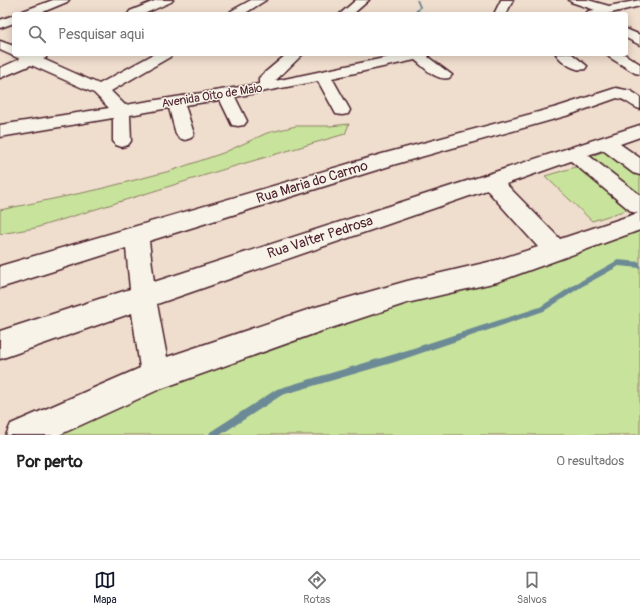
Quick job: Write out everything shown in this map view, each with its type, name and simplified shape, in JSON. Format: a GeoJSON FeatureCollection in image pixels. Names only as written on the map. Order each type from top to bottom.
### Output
{"type":"FeatureCollection","features":[{"type":"Feature","properties":{"kind":"street"},"geometry":{"type":"LineString","coordinates":[[31,12],[63,0]]}},
{"type":"Feature","properties":{"kind":"street"},"geometry":{"type":"LineString","coordinates":[[139,12],[166,0]]}},
{"type":"Feature","properties":{"kind":"street"},"geometry":{"type":"LineString","coordinates":[[239,12],[260,0]]}},
{"type":"Feature","properties":{"kind":"street"},"geometry":{"type":"LineString","coordinates":[[348,12],[363,0]]}},
{"type":"Feature","properties":{"kind":"street"},"geometry":{"type":"LineString","coordinates":[[501,12],[507,0]]}},
{"type":"Feature","properties":{"kind":"street"},"geometry":{"type":"LineString","coordinates":[[575,0],[609,10]]}},
{"type":"Feature","properties":{"kind":"street"},"geometry":{"type":"LineString","coordinates":[[600,12],[640,2]]}},
{"type":"Feature","properties":{"kind":"street"},"geometry":{"type":"LineString","coordinates":[[0,24],[12,20]]}},
{"type":"Feature","properties":{"kind":"street"},"geometry":{"type":"LineString","coordinates":[[628,26],[640,41]]}},
{"type":"Feature","properties":{"kind":"street"},"geometry":{"type":"LineString","coordinates":[[0,45],[12,50]]}},
{"type":"Feature","properties":{"kind":"street"},"geometry":{"type":"LineString","coordinates":[[0,73],[31,56],[100,90],[110,98],[121,111],[122,141]]}},
{"type":"Feature","properties":{"kind":"street"},"geometry":{"type":"LineString","coordinates":[[100,90],[161,56]]}},
{"type":"Feature","properties":{"kind":"street"},"geometry":{"type":"LineString","coordinates":[[267,87],[267,78],[294,56]]}},
{"type":"Feature","properties":{"kind":"street","name":"Avenida Oito de Maio"},"geometry":{"type":"LineString","coordinates":[[1,136],[121,111],[267,87],[415,56]]}},
{"type":"Feature","properties":{"kind":"street"},"geometry":{"type":"LineString","coordinates":[[421,56],[444,75]]}},
{"type":"Feature","properties":{"kind":"street"},"geometry":{"type":"LineString","coordinates":[[566,56],[580,66]]}},
{"type":"Feature","properties":{"kind":"street"},"geometry":{"type":"LineString","coordinates":[[617,56],[640,70]]}},
{"type":"Feature","properties":{"kind":"street"},"geometry":{"type":"LineString","coordinates":[[323,76],[342,110]]}},
{"type":"Feature","properties":{"kind":"street","name":"Rua Maria do Carmo"},"geometry":{"type":"LineString","coordinates":[[0,277],[389,159],[563,110],[616,93],[632,99]]}},
{"type":"Feature","properties":{"kind":"street"},"geometry":{"type":"LineString","coordinates":[[225,94],[238,121]]}},
{"type":"Feature","properties":{"kind":"street"},"geometry":{"type":"LineString","coordinates":[[176,103],[185,134]]}},
{"type":"Feature","properties":{"kind":"street","name":"Rua Valter Pedrosa"},"geometry":{"type":"LineString","coordinates":[[0,345],[343,229],[640,131]]}},
{"type":"Feature","properties":{"kind":"street"},"geometry":{"type":"LineString","coordinates":[[606,143],[640,168]]}},
{"type":"Feature","properties":{"kind":"street"},"geometry":{"type":"LineString","coordinates":[[574,154],[640,206]]}},
{"type":"Feature","properties":{"kind":"street"},"geometry":{"type":"LineString","coordinates":[[491,181],[556,250]]}},
{"type":"Feature","properties":{"kind":"street"},"geometry":{"type":"LineString","coordinates":[[22,435],[156,376],[316,320],[407,292],[497,271],[640,221]]}},
{"type":"Feature","properties":{"kind":"street"},"geometry":{"type":"LineString","coordinates":[[137,236],[143,297],[156,376]]}},
{"type":"Feature","properties":{"kind":"green space"},"geometry":{"type":"Polygon","coordinates":[[[349,124],[345,134],[225,169],[35,228],[0,234],[0,210],[96,190],[170,171],[223,153],[267,133],[296,126],[330,126],[349,124]]]}},
{"type":"Feature","properties":{"kind":"green space"},"geometry":{"type":"Polygon","coordinates":[[[608,150],[640,173],[640,199],[586,158],[608,150]]]}},
{"type":"Feature","properties":{"kind":"green space"},"geometry":{"type":"Polygon","coordinates":[[[579,166],[630,209],[592,221],[545,176],[579,166]]]}},
{"type":"Feature","properties":{"kind":"green space"},"geometry":{"type":"Polygon","coordinates":[[[640,231],[640,435],[48,435],[125,402],[435,292],[542,266],[640,231]]]}},
{"type":"Feature","properties":{"kind":"waterway"},"geometry":{"type":"LineString","coordinates":[[416,12],[420,7],[417,0]]}},
{"type":"Feature","properties":{"kind":"waterway"},"geometry":{"type":"LineString","coordinates":[[213,435],[280,392],[395,358],[542,309],[579,285],[618,263],[640,265]]}}]}
